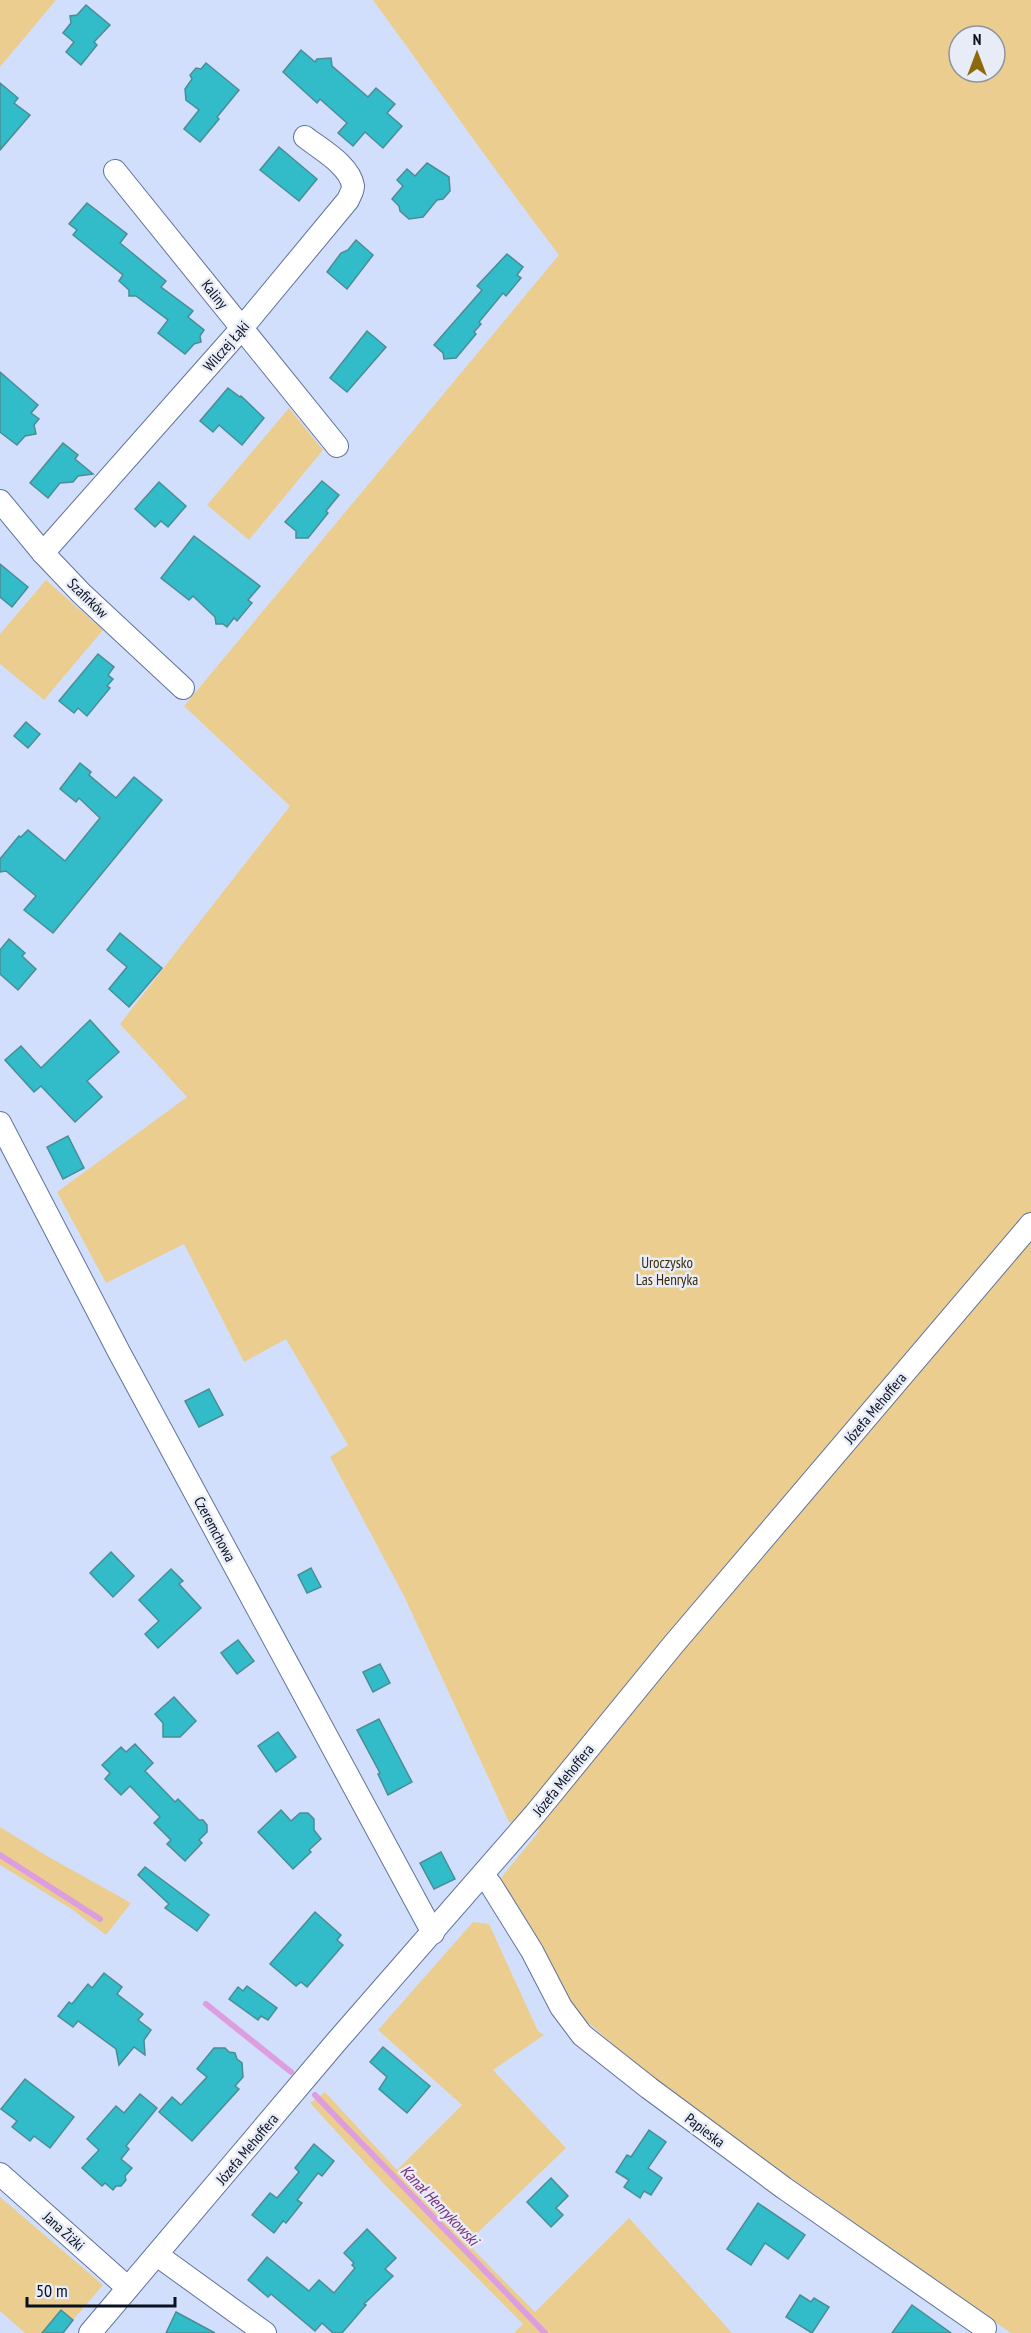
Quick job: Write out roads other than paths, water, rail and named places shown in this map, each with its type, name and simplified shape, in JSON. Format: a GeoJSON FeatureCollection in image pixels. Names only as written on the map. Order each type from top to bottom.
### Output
{"type":"FeatureCollection","features":[{"type":"Feature","properties":{"kind":"street","name":"Wilczej Łąki"},"geometry":{"type":"LineString","coordinates":[[43,553],[242,328],[348,200],[353,189],[350,178],[342,166],[305,137]]}},
{"type":"Feature","properties":{"kind":"street","name":"Kaliny"},"geometry":{"type":"LineString","coordinates":[[115,171],[337,446]]}},
{"type":"Feature","properties":{"kind":"street","name":"Szafirków"},"geometry":{"type":"LineString","coordinates":[[0,501],[43,553],[81,593],[183,688]]}},
{"type":"Feature","properties":{"kind":"street","name":"Czeremchowa"},"geometry":{"type":"LineString","coordinates":[[0,1123],[119,1352],[433,1933]]}},
{"type":"Feature","properties":{"kind":"street","name":"Józefa Mehoffera"},"geometry":{"type":"LineString","coordinates":[[90,2333],[337,2041],[483,1876],[673,1645],[1031,1224]]}},
{"type":"Feature","properties":{"kind":"street","name":"Papieska"},"geometry":{"type":"LineString","coordinates":[[483,1876],[532,1951],[561,2007],[582,2035],[784,2188],[985,2328]]}},
{"type":"Feature","properties":{"kind":"street","name":"Jana Żiżki"},"geometry":{"type":"LineString","coordinates":[[0,2174],[128,2288]]}},
{"type":"Feature","properties":{"kind":"street"},"geometry":{"type":"LineString","coordinates":[[157,2255],[265,2333]]}},
{"type":"Feature","properties":{"kind":"waterway","name":"Kanał Henrykowski"},"geometry":{"type":"LineString","coordinates":[[0,1855],[100,1919]]}},
{"type":"Feature","properties":{"kind":"waterway","name":"Kanał Henrykowski"},"geometry":{"type":"LineString","coordinates":[[206,2004],[291,2072]]}},
{"type":"Feature","properties":{"kind":"waterway","name":"Kanał Henrykowski"},"geometry":{"type":"LineString","coordinates":[[315,2095],[545,2333]]}},
{"type":"Feature","properties":{"kind":"park label","name":"Uroczysko Las Henryka"},"geometry":{"type":"Point","coordinates":[667,1270]}}]}
